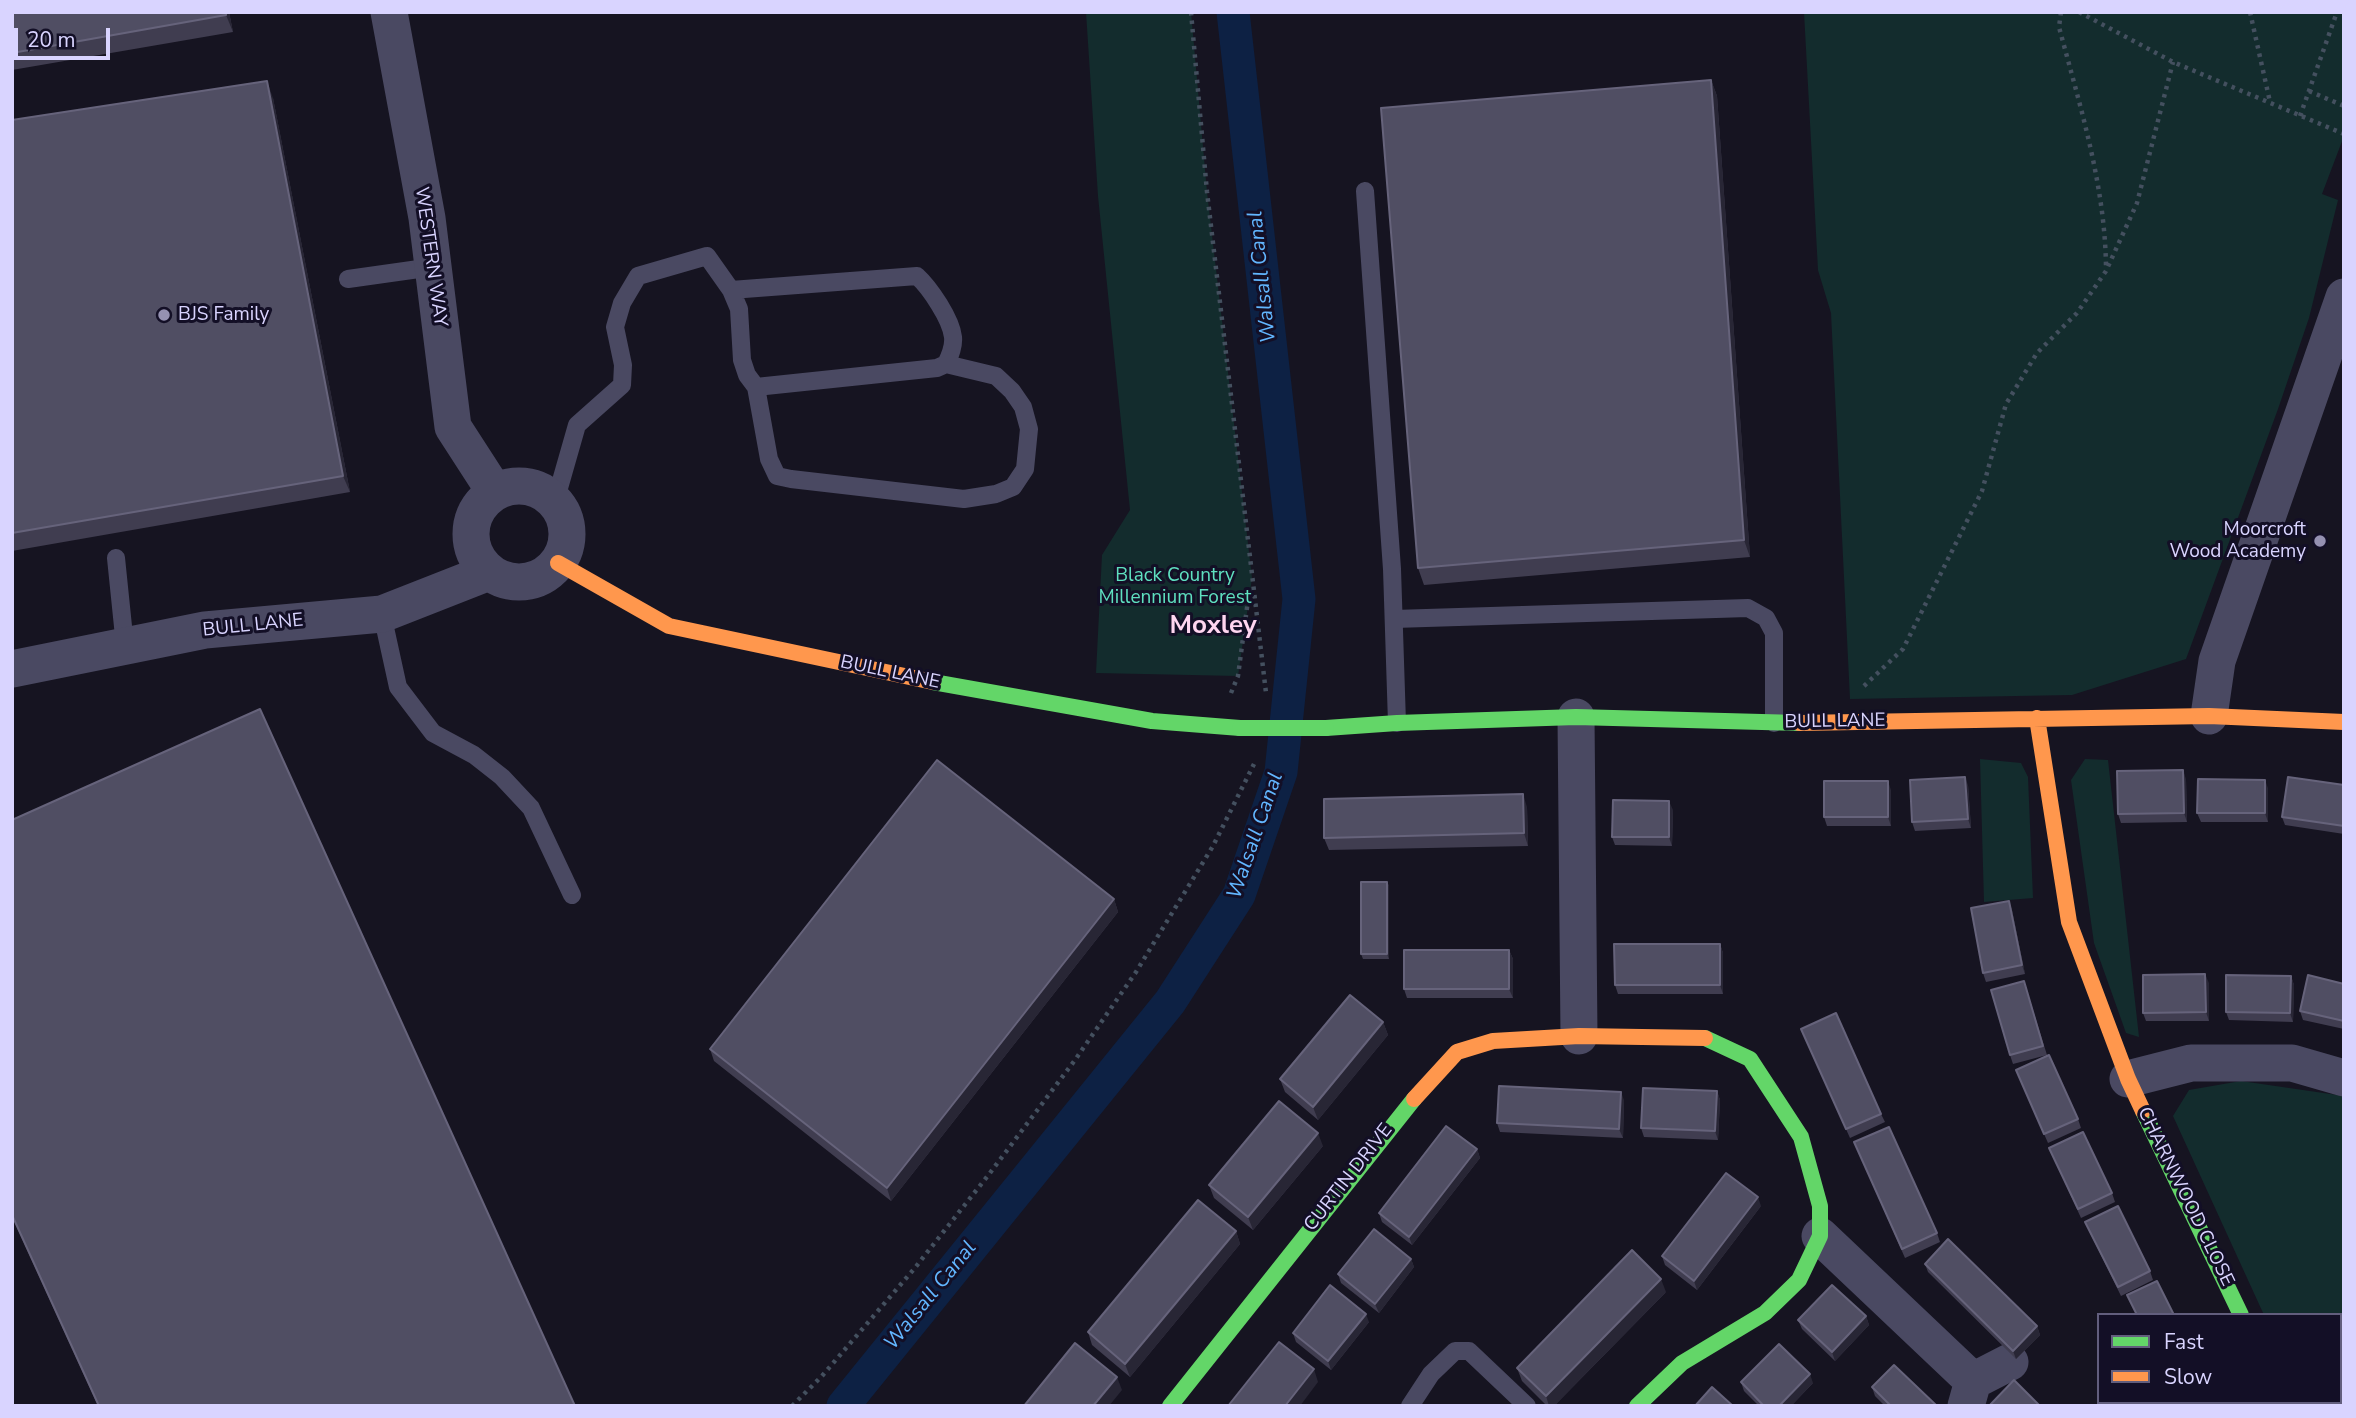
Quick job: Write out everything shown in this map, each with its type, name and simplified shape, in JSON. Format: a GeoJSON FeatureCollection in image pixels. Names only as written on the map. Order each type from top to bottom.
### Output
{"type":"FeatureCollection","features":[{"type":"Feature","properties":{"kind":"street","name":"WESTERN WAY"},"geometry":{"type":"LineString","coordinates":[[389,12],[427,218],[453,427],[495,492]]}},
{"type":"Feature","properties":{"kind":"street"},"geometry":{"type":"LineString","coordinates":[[2209,716],[2217,662],[2344,298]]}},
{"type":"Feature","properties":{"kind":"street"},"geometry":{"type":"LineString","coordinates":[[510,486],[527,486],[542,491],[555,502],[564,516],[567,532],[565,548],[558,563],[547,574],[533,580],[517,582],[502,579],[489,572],[478,560],[472,546],[474,515],[483,501],[495,492],[510,486]]}},
{"type":"Feature","properties":{"kind":"street","name":"BULL LANE"},"geometry":{"type":"LineString","coordinates":[[558,563],[669,626],[927,681],[1152,721],[1240,728],[1326,729],[1397,723],[1576,717],[1774,723],[2209,716],[2344,722]]}},
{"type":"Feature","properties":{"kind":"street","name":"BULL LANE"},"geometry":{"type":"LineString","coordinates":[[12,669],[205,630],[382,614],[489,572]]}},
{"type":"Feature","properties":{"kind":"street"},"geometry":{"type":"LineString","coordinates":[[1576,717],[1579,1036]]}},
{"type":"Feature","properties":{"kind":"street","name":"CHARNWOOD CLOSE"},"geometry":{"type":"LineString","coordinates":[[2037,718],[2069,922],[2128,1079],[2240,1313]]}},
{"type":"Feature","properties":{"kind":"street","name":"CURTIN DRIVE"},"geometry":{"type":"LineString","coordinates":[[1170,1406],[1401,1113],[1457,1052],[1493,1041],[1579,1036],[1702,1037],[1750,1059],[1801,1138],[1820,1206],[1820,1236],[1798,1280],[1765,1313],[1682,1363],[1637,1406]]}},
{"type":"Feature","properties":{"kind":"street"},"geometry":{"type":"LineString","coordinates":[[2128,1079],[2191,1063],[2291,1063],[2344,1078]]}},
{"type":"Feature","properties":{"kind":"street"},"geometry":{"type":"LineString","coordinates":[[1820,1236],[1970,1393],[2010,1362]]}},
{"type":"Feature","properties":{"kind":"lane"},"geometry":{"type":"LineString","coordinates":[[1365,191],[1394,619],[1397,723]]}},
{"type":"Feature","properties":{"kind":"lane"},"geometry":{"type":"LineString","coordinates":[[555,502],[577,425],[622,384],[622,365],[615,327],[622,303],[638,276],[707,256],[731,290],[739,309],[742,360],[747,375],[756,387],[769,459],[777,476],[964,499],[996,494],[1013,487],[1025,469],[1029,429],[1023,407],[1012,391],[996,376],[946,364],[937,368],[756,387]]}},
{"type":"Feature","properties":{"kind":"lane"},"geometry":{"type":"LineString","coordinates":[[348,279],[433,267]]}},
{"type":"Feature","properties":{"kind":"lane"},"geometry":{"type":"LineString","coordinates":[[731,290],[916,275],[936,298],[953,337],[946,364]]}},
{"type":"Feature","properties":{"kind":"lane"},"geometry":{"type":"LineString","coordinates":[[116,558],[125,646]]}},
{"type":"Feature","properties":{"kind":"lane"},"geometry":{"type":"LineString","coordinates":[[1394,619],[1748,608],[1766,618],[1774,633],[1774,723]]}},
{"type":"Feature","properties":{"kind":"lane"},"geometry":{"type":"LineString","coordinates":[[382,614],[398,687],[433,733],[474,755],[502,776],[531,808],[572,895]]}},
{"type":"Feature","properties":{"kind":"lane"},"geometry":{"type":"LineString","coordinates":[[1409,1406],[1430,1374],[1455,1351],[1469,1351],[1527,1406]]}},
{"type":"Feature","properties":{"kind":"path"},"geometry":{"type":"LineString","coordinates":[[2061,12],[2059,27],[2093,163],[2105,227],[2106,271]]}},
{"type":"Feature","properties":{"kind":"path"},"geometry":{"type":"LineString","coordinates":[[2079,12],[2173,62],[2344,134]]}},
{"type":"Feature","properties":{"kind":"path"},"geometry":{"type":"LineString","coordinates":[[2250,12],[2270,103]]}},
{"type":"Feature","properties":{"kind":"path"},"geometry":{"type":"LineString","coordinates":[[2300,116],[2337,12]]}},
{"type":"Feature","properties":{"kind":"path"},"geometry":{"type":"LineString","coordinates":[[1859,690],[1903,649],[1982,491],[2006,404],[2037,353],[2077,313],[2106,271],[2137,204],[2173,62]]}},
{"type":"Feature","properties":{"kind":"path"},"geometry":{"type":"LineString","coordinates":[[2309,90],[2344,106]]}},
{"type":"Feature","properties":{"kind":"path"},"geometry":{"type":"LineString","coordinates":[[1217,726],[1238,676],[1251,578]]}},
{"type":"Feature","properties":{"kind":"green space","name":"Black Country Millennium Forest"},"geometry":{"type":"Polygon","coordinates":[[[1086,12],[1191,12],[1207,192],[1252,578],[1238,676],[1096,673],[1102,555],[1130,510],[1098,196],[1086,12]]]}},
{"type":"Feature","properties":{"kind":"green space"},"geometry":{"type":"Polygon","coordinates":[[[1804,12],[2344,12],[2344,136],[2322,194],[2338,200],[2309,318],[2186,659],[2072,695],[1850,699],[1831,313],[1818,270],[1804,12]]]}},
{"type":"Feature","properties":{"kind":"green space"},"geometry":{"type":"Polygon","coordinates":[[[1980,759],[2021,763],[2028,777],[2033,898],[1984,902],[1980,759]]]}},
{"type":"Feature","properties":{"kind":"green space"},"geometry":{"type":"Polygon","coordinates":[[[2085,759],[2108,760],[2139,1037],[2126,1033],[2094,943],[2071,780],[2085,759]]]}},
{"type":"Feature","properties":{"kind":"green space"},"geometry":{"type":"Polygon","coordinates":[[[2241,1081],[2344,1096],[2344,1406],[2314,1404],[2342,1404],[2342,1313],[2263,1313],[2173,1116],[2189,1090],[2241,1081]]]}},
{"type":"Feature","properties":{"kind":"building"},"geometry":{"type":"Polygon","coordinates":[[[12,12],[226,12],[226,15],[12,53],[12,12]]]}},
{"type":"Feature","properties":{"kind":"building"},"geometry":{"type":"Polygon","coordinates":[[[1711,80],[1744,540],[1418,568],[1381,108],[1711,80]]]}},
{"type":"Feature","properties":{"kind":"building","name":"BJS Family"},"geometry":{"type":"Polygon","coordinates":[[[267,81],[343,476],[12,533],[12,120],[267,81]]]}},
{"type":"Feature","properties":{"kind":"building"},"geometry":{"type":"Polygon","coordinates":[[[260,709],[575,1406],[99,1406],[12,1215],[12,820],[260,709]]]}},
{"type":"Feature","properties":{"kind":"building"},"geometry":{"type":"Polygon","coordinates":[[[937,760],[1114,899],[887,1188],[710,1049],[937,760]]]}},
{"type":"Feature","properties":{"kind":"building"},"geometry":{"type":"Polygon","coordinates":[[[2183,770],[2184,813],[2118,814],[2117,771],[2183,770]]]}},
{"type":"Feature","properties":{"kind":"building"},"geometry":{"type":"Polygon","coordinates":[[[1965,777],[1968,819],[1912,822],[1910,780],[1965,777]]]}},
{"type":"Feature","properties":{"kind":"building"},"geometry":{"type":"Polygon","coordinates":[[[2288,777],[2344,785],[2344,826],[2282,817],[2288,777]]]}},
{"type":"Feature","properties":{"kind":"building"},"geometry":{"type":"Polygon","coordinates":[[[2198,779],[2265,780],[2265,813],[2197,813],[2198,779]]]}},
{"type":"Feature","properties":{"kind":"building"},"geometry":{"type":"Polygon","coordinates":[[[1824,781],[1888,781],[1888,817],[1824,817],[1824,781]]]}},
{"type":"Feature","properties":{"kind":"building"},"geometry":{"type":"Polygon","coordinates":[[[1523,794],[1524,833],[1324,838],[1324,799],[1523,794]]]}},
{"type":"Feature","properties":{"kind":"building"},"geometry":{"type":"Polygon","coordinates":[[[1613,800],[1669,801],[1669,837],[1612,837],[1613,800]]]}},
{"type":"Feature","properties":{"kind":"building"},"geometry":{"type":"Polygon","coordinates":[[[1361,882],[1387,882],[1387,954],[1361,954],[1361,882]]]}},
{"type":"Feature","properties":{"kind":"building"},"geometry":{"type":"Polygon","coordinates":[[[2009,901],[2022,965],[1983,973],[1971,908],[2009,901]]]}},
{"type":"Feature","properties":{"kind":"building"},"geometry":{"type":"Polygon","coordinates":[[[1614,944],[1720,944],[1720,985],[1615,985],[1614,944]]]}},
{"type":"Feature","properties":{"kind":"building"},"geometry":{"type":"Polygon","coordinates":[[[1404,950],[1509,950],[1509,989],[1404,989],[1404,950]]]}},
{"type":"Feature","properties":{"kind":"building"},"geometry":{"type":"Polygon","coordinates":[[[2205,974],[2206,1012],[2143,1013],[2143,975],[2205,974]]]}},
{"type":"Feature","properties":{"kind":"building"},"geometry":{"type":"Polygon","coordinates":[[[2226,975],[2291,976],[2290,1013],[2226,1012],[2226,975]]]}},
{"type":"Feature","properties":{"kind":"building"},"geometry":{"type":"Polygon","coordinates":[[[2308,975],[2344,984],[2344,1021],[2300,1011],[2308,975]]]}},
{"type":"Feature","properties":{"kind":"building"},"geometry":{"type":"Polygon","coordinates":[[[2024,981],[2043,1046],[2010,1055],[1991,990],[2024,981]]]}},
{"type":"Feature","properties":{"kind":"building"},"geometry":{"type":"Polygon","coordinates":[[[1350,995],[1383,1022],[1313,1107],[1280,1079],[1350,995]]]}},
{"type":"Feature","properties":{"kind":"building"},"geometry":{"type":"Polygon","coordinates":[[[1836,1013],[1881,1114],[1846,1129],[1801,1029],[1836,1013]]]}},
{"type":"Feature","properties":{"kind":"building"},"geometry":{"type":"Polygon","coordinates":[[[2049,1055],[2078,1119],[2044,1134],[2016,1070],[2049,1055]]]}},
{"type":"Feature","properties":{"kind":"building"},"geometry":{"type":"Polygon","coordinates":[[[1499,1086],[1621,1092],[1619,1129],[1497,1123],[1499,1086]]]}},
{"type":"Feature","properties":{"kind":"building"},"geometry":{"type":"Polygon","coordinates":[[[1643,1088],[1717,1091],[1715,1131],[1641,1128],[1643,1088]]]}},
{"type":"Feature","properties":{"kind":"building"},"geometry":{"type":"Polygon","coordinates":[[[1279,1101],[1318,1133],[1248,1217],[1209,1185],[1279,1101]]]}},
{"type":"Feature","properties":{"kind":"building"},"geometry":{"type":"Polygon","coordinates":[[[1446,1126],[1477,1149],[1409,1237],[1379,1213],[1446,1126]]]}},
{"type":"Feature","properties":{"kind":"building"},"geometry":{"type":"Polygon","coordinates":[[[1889,1127],[1937,1233],[1902,1249],[1854,1142],[1889,1127]]]}},
{"type":"Feature","properties":{"kind":"building"},"geometry":{"type":"Polygon","coordinates":[[[2083,1132],[2112,1193],[2078,1209],[2049,1148],[2083,1132]]]}},
{"type":"Feature","properties":{"kind":"building"},"geometry":{"type":"Polygon","coordinates":[[[1726,1173],[1758,1197],[1694,1281],[1662,1256],[1726,1173]]]}},
{"type":"Feature","properties":{"kind":"building"},"geometry":{"type":"Polygon","coordinates":[[[1198,1200],[1236,1231],[1125,1364],[1088,1332],[1198,1200]]]}},
{"type":"Feature","properties":{"kind":"building"},"geometry":{"type":"Polygon","coordinates":[[[2118,1206],[2150,1271],[2118,1287],[2085,1222],[2118,1206]]]}},
{"type":"Feature","properties":{"kind":"building"},"geometry":{"type":"Polygon","coordinates":[[[1374,1229],[1411,1259],[1375,1304],[1338,1274],[1374,1229]]]}},
{"type":"Feature","properties":{"kind":"building"},"geometry":{"type":"Polygon","coordinates":[[[1948,1239],[2037,1326],[2013,1351],[1925,1264],[1948,1239]]]}},
{"type":"Feature","properties":{"kind":"building"},"geometry":{"type":"Polygon","coordinates":[[[1632,1250],[1661,1279],[1546,1396],[1517,1368],[1632,1250]]]}},
{"type":"Feature","properties":{"kind":"building"},"geometry":{"type":"Polygon","coordinates":[[[2157,1281],[2173,1313],[2136,1313],[2127,1295],[2157,1281]]]}},
{"type":"Feature","properties":{"kind":"building"},"geometry":{"type":"Polygon","coordinates":[[[1330,1285],[1366,1314],[1328,1361],[1293,1333],[1330,1285]]]}},
{"type":"Feature","properties":{"kind":"building"},"geometry":{"type":"Polygon","coordinates":[[[1832,1285],[1866,1316],[1832,1352],[1798,1320],[1832,1285]]]}},
{"type":"Feature","properties":{"kind":"building"},"geometry":{"type":"Polygon","coordinates":[[[1279,1342],[1314,1369],[1285,1406],[1228,1406],[1279,1342]]]}},
{"type":"Feature","properties":{"kind":"building"},"geometry":{"type":"Polygon","coordinates":[[[1075,1343],[1117,1377],[1093,1406],[1024,1406],[1075,1343]]]}},
{"type":"Feature","properties":{"kind":"building"},"geometry":{"type":"Polygon","coordinates":[[[1779,1344],[1810,1374],[1779,1406],[1764,1406],[1741,1382],[1779,1344]]]}},
{"type":"Feature","properties":{"kind":"building"},"geometry":{"type":"Polygon","coordinates":[[[1894,1365],[1937,1406],[1891,1406],[1872,1387],[1894,1365]]]}},
{"type":"Feature","properties":{"kind":"building"},"geometry":{"type":"Polygon","coordinates":[[[2014,1380],[2040,1406],[1989,1406],[2014,1380]]]}},
{"type":"Feature","properties":{"kind":"building"},"geometry":{"type":"Polygon","coordinates":[[[1712,1387],[1733,1406],[1695,1406],[1712,1387]]]}},
{"type":"Feature","properties":{"kind":"building"},"geometry":{"type":"Polygon","coordinates":[[[2176,1404],[2217,1406],[2176,1406],[2176,1404]]]}},
{"type":"Feature","properties":{"kind":"waterway","name":"Walsall Canal"},"geometry":{"type":"LineString","coordinates":[[843,1406],[1170,1002],[1239,895],[1281,772],[1299,599],[1233,12]]}},
{"type":"Feature","properties":{"kind":"traffic: fast"},"geometry":{"type":"LineString","coordinates":[[933,682],[1152,721],[1240,728]]}},
{"type":"Feature","properties":{"kind":"traffic: fast"},"geometry":{"type":"LineString","coordinates":[[1326,728],[1576,717],[1799,723]]}},
{"type":"Feature","properties":{"kind":"traffic: fast"},"geometry":{"type":"LineString","coordinates":[[1240,728],[1326,728]]}},
{"type":"Feature","properties":{"kind":"traffic: fast"},"geometry":{"type":"LineString","coordinates":[[1637,1406],[1682,1363],[1765,1313],[1799,1280],[1820,1236],[1820,1206],[1801,1137],[1750,1059],[1705,1038]]}},
{"type":"Feature","properties":{"kind":"traffic: fast"},"geometry":{"type":"LineString","coordinates":[[1170,1406],[1414,1099]]}},
{"type":"Feature","properties":{"kind":"traffic: fast"},"geometry":{"type":"LineString","coordinates":[[2143,1111],[2240,1313]]}},
{"type":"Feature","properties":{"kind":"traffic: slow"},"geometry":{"type":"LineString","coordinates":[[558,563],[669,626],[933,682]]}},
{"type":"Feature","properties":{"kind":"traffic: slow"},"geometry":{"type":"LineString","coordinates":[[1799,723],[2209,716],[2344,722]]}},
{"type":"Feature","properties":{"kind":"traffic: slow"},"geometry":{"type":"LineString","coordinates":[[2037,718],[2069,922],[2128,1079],[2143,1111]]}},
{"type":"Feature","properties":{"kind":"traffic: slow"},"geometry":{"type":"LineString","coordinates":[[1414,1099],[1457,1052],[1493,1041],[1579,1036],[1705,1038]]}},
{"type":"Feature","properties":{"kind":"place","name":"BJS Family"},"geometry":{"type":"Point","coordinates":[164,315]}},
{"type":"Feature","properties":{"kind":"place","name":"Moorcroft Wood Academy"},"geometry":{"type":"Point","coordinates":[2320,541]}},
{"type":"Feature","properties":{"kind":"district","name":"Moxley"},"geometry":{"type":"Point","coordinates":[1213,627]}}]}
